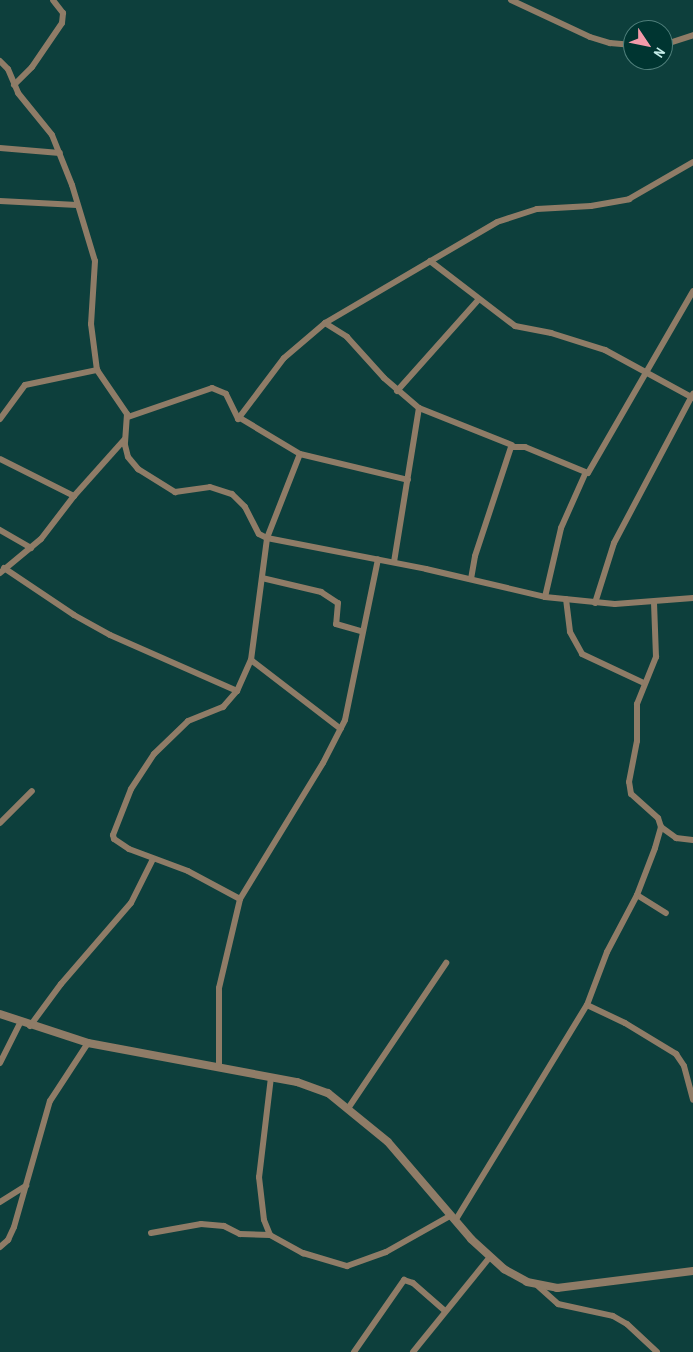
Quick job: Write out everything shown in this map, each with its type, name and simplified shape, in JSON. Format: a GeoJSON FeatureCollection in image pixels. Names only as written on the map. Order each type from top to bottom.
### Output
{"type":"FeatureCollection","features":[{"type":"Feature","properties":{"kind":"street"},"geometry":{"type":"LineString","coordinates":[[14,85],[32,67],[62,23],[63,13],[53,0]]}},
{"type":"Feature","properties":{"kind":"street"},"geometry":{"type":"LineString","coordinates":[[511,0],[590,37],[610,43],[623,44]]}},
{"type":"Feature","properties":{"kind":"street"},"geometry":{"type":"LineString","coordinates":[[673,43],[693,36]]}},
{"type":"Feature","properties":{"kind":"street"},"geometry":{"type":"LineString","coordinates":[[0,61],[8,69],[14,85],[47,127],[60,153],[95,261],[91,324],[97,370],[128,416],[126,439],[128,457],[138,469],[175,492],[210,488],[232,494],[245,507],[259,534],[267,538],[394,562],[566,599],[595,603],[654,602],[693,598]]}},
{"type":"Feature","properties":{"kind":"street"},"geometry":{"type":"LineString","coordinates":[[0,148],[60,153]]}},
{"type":"Feature","properties":{"kind":"street"},"geometry":{"type":"LineString","coordinates":[[240,418],[284,358],[325,322],[504,218],[537,209],[590,206],[629,199],[693,162]]}},
{"type":"Feature","properties":{"kind":"street"},"geometry":{"type":"LineString","coordinates":[[0,201],[77,205]]}},
{"type":"Feature","properties":{"kind":"street"},"geometry":{"type":"LineString","coordinates":[[430,262],[515,326],[552,332],[605,350],[692,396],[614,543],[595,603]]}},
{"type":"Feature","properties":{"kind":"street"},"geometry":{"type":"LineString","coordinates":[[545,596],[561,528],[585,474],[591,470],[693,291]]}},
{"type":"Feature","properties":{"kind":"street"},"geometry":{"type":"LineString","coordinates":[[397,391],[478,300]]}},
{"type":"Feature","properties":{"kind":"street"},"geometry":{"type":"LineString","coordinates":[[325,322],[347,337],[397,391],[419,408],[512,445],[525,447],[585,474]]}},
{"type":"Feature","properties":{"kind":"street"},"geometry":{"type":"LineString","coordinates":[[0,419],[25,384],[97,370]]}},
{"type":"Feature","properties":{"kind":"street"},"geometry":{"type":"LineString","coordinates":[[128,416],[212,388],[226,394],[235,419],[240,418],[300,454],[408,480]]}},
{"type":"Feature","properties":{"kind":"street"},"geometry":{"type":"LineString","coordinates":[[394,562],[419,408]]}},
{"type":"Feature","properties":{"kind":"street"},"geometry":{"type":"LineString","coordinates":[[126,439],[74,496],[31,548],[2,571],[74,615],[110,634],[237,691]]}},
{"type":"Feature","properties":{"kind":"street"},"geometry":{"type":"LineString","coordinates":[[471,579],[475,556],[512,445]]}},
{"type":"Feature","properties":{"kind":"street"},"geometry":{"type":"LineString","coordinates":[[240,899],[188,872],[153,859],[114,839],[115,824],[127,796],[163,744],[196,716],[223,707],[237,691],[251,660],[267,538],[300,454]]}},
{"type":"Feature","properties":{"kind":"street"},"geometry":{"type":"LineString","coordinates":[[0,459],[74,496]]}},
{"type":"Feature","properties":{"kind":"street"},"geometry":{"type":"LineString","coordinates":[[0,530],[31,548]]}},
{"type":"Feature","properties":{"kind":"street"},"geometry":{"type":"LineString","coordinates":[[219,1067],[219,988],[240,899],[324,764],[341,729],[350,702],[361,631],[378,559]]}},
{"type":"Feature","properties":{"kind":"street"},"geometry":{"type":"LineString","coordinates":[[262,578],[321,592],[338,603],[336,624],[361,631]]}},
{"type":"Feature","properties":{"kind":"street"},"geometry":{"type":"LineString","coordinates":[[566,599],[570,632],[582,654],[644,683]]}},
{"type":"Feature","properties":{"kind":"street"},"geometry":{"type":"LineString","coordinates":[[654,602],[657,650],[637,704],[637,741],[630,788],[636,800],[655,813],[661,827],[676,838],[693,840]]}},
{"type":"Feature","properties":{"kind":"street"},"geometry":{"type":"LineString","coordinates":[[251,660],[341,729]]}},
{"type":"Feature","properties":{"kind":"street"},"geometry":{"type":"LineString","coordinates":[[0,823],[32,791]]}},
{"type":"Feature","properties":{"kind":"street"},"geometry":{"type":"LineString","coordinates":[[151,1233],[201,1224],[224,1226],[240,1234],[270,1235],[303,1254],[347,1266],[386,1252],[452,1218],[587,1005],[606,952],[637,895],[661,827]]}},
{"type":"Feature","properties":{"kind":"street"},"geometry":{"type":"LineString","coordinates":[[30,1026],[61,984],[131,903],[153,859]]}},
{"type":"Feature","properties":{"kind":"street"},"geometry":{"type":"LineString","coordinates":[[637,895],[666,913]]}},
{"type":"Feature","properties":{"kind":"street"},"geometry":{"type":"LineString","coordinates":[[349,1107],[446,963]]}},
{"type":"Feature","properties":{"kind":"street"},"geometry":{"type":"LineString","coordinates":[[587,1005],[625,1023],[676,1054],[684,1066],[693,1100]]}},
{"type":"Feature","properties":{"kind":"street"},"geometry":{"type":"LineString","coordinates":[[0,1014],[30,1026],[88,1043],[271,1077],[313,1087],[349,1107],[388,1142],[452,1218],[490,1257],[514,1275],[538,1286],[558,1304],[613,1316],[627,1324],[656,1352]]}},
{"type":"Feature","properties":{"kind":"street"},"geometry":{"type":"LineString","coordinates":[[0,1063],[21,1022]]}},
{"type":"Feature","properties":{"kind":"street"},"geometry":{"type":"LineString","coordinates":[[0,1247],[8,1240],[14,1227],[50,1101],[88,1043]]}},
{"type":"Feature","properties":{"kind":"street"},"geometry":{"type":"LineString","coordinates":[[270,1235],[264,1220],[260,1177],[271,1077]]}},
{"type":"Feature","properties":{"kind":"street"},"geometry":{"type":"LineString","coordinates":[[0,1202],[26,1186]]}},
{"type":"Feature","properties":{"kind":"street"},"geometry":{"type":"LineString","coordinates":[[413,1352],[444,1310],[490,1257]]}},
{"type":"Feature","properties":{"kind":"street"},"geometry":{"type":"LineString","coordinates":[[538,1286],[557,1288],[693,1271]]}},
{"type":"Feature","properties":{"kind":"street"},"geometry":{"type":"LineString","coordinates":[[354,1352],[404,1280],[413,1283],[444,1310]]}}]}
